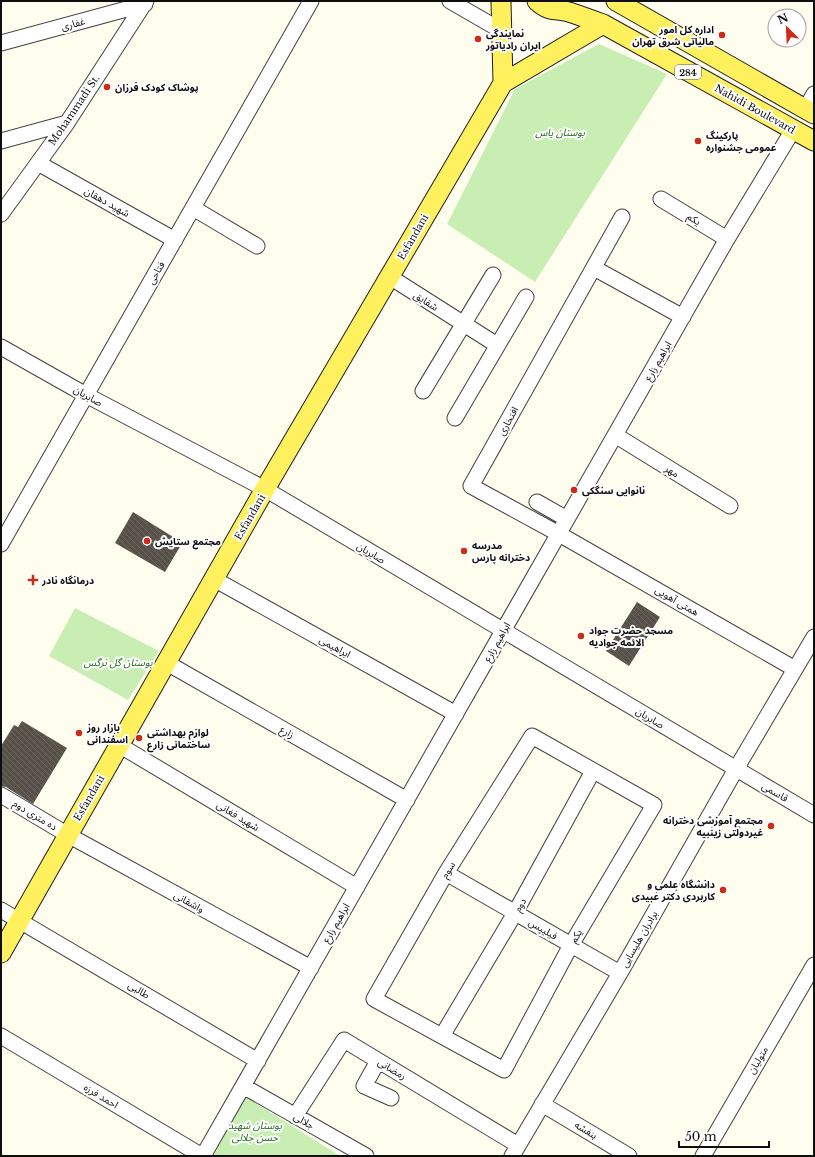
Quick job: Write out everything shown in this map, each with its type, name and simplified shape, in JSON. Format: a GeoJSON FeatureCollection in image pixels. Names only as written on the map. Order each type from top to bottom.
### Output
{"type":"FeatureCollection","features":[{"type":"Feature","properties":{"kind":"main road"},"geometry":{"type":"LineString","coordinates":[[501,1],[503,83],[603,24]]}},
{"type":"Feature","properties":{"kind":"main road","name":"Nahidi Boulevard"},"geometry":{"type":"LineString","coordinates":[[537,1],[541,5],[553,10],[567,11],[603,24],[814,141]]}},
{"type":"Feature","properties":{"kind":"main road","name":"284"},"geometry":{"type":"LineString","coordinates":[[617,1],[789,100],[811,106]]}},
{"type":"Feature","properties":{"kind":"main road","name":"Esfandani"},"geometry":{"type":"LineString","coordinates":[[1,953],[265,489],[503,83]]}},
{"type":"Feature","properties":{"kind":"main road"},"geometry":{"type":"LineString","coordinates":[[742,102],[749,102],[758,97],[762,90],[761,84]]}},
{"type":"Feature","properties":{"kind":"main road"},"geometry":{"type":"LineString","coordinates":[[776,120],[773,114],[775,104],[781,101],[789,100]]}},
{"type":"Feature","properties":{"kind":"street","name":"فتاحی"},"geometry":{"type":"LineString","coordinates":[[1,544],[311,1]]}},
{"type":"Feature","properties":{"kind":"street"},"geometry":{"type":"LineString","coordinates":[[450,1],[502,31]]}},
{"type":"Feature","properties":{"kind":"street","name":"غفاری"},"geometry":{"type":"LineString","coordinates":[[1,43],[146,2]]}},
{"type":"Feature","properties":{"kind":"street","name":"Mohammadi St."},"geometry":{"type":"LineString","coordinates":[[1,214],[67,123],[146,2]]}},
{"type":"Feature","properties":{"kind":"street"},"geometry":{"type":"LineString","coordinates":[[1,141],[67,123]]}},
{"type":"Feature","properties":{"kind":"street","name":"ابراهیم زارع"},"geometry":{"type":"LineString","coordinates":[[202,1156],[258,1061],[502,631],[727,240],[793,130]]}},
{"type":"Feature","properties":{"kind":"street","name":"شهید دهقان"},"geometry":{"type":"LineString","coordinates":[[38,163],[175,240]]}},
{"type":"Feature","properties":{"kind":"street","name":"یکم"},"geometry":{"type":"LineString","coordinates":[[661,199],[727,240]]}},
{"type":"Feature","properties":{"kind":"street"},"geometry":{"type":"LineString","coordinates":[[193,208],[257,246]]}},
{"type":"Feature","properties":{"kind":"street","name":"افتخاری"},"geometry":{"type":"LineString","coordinates":[[559,534],[471,486],[622,217]]}},
{"type":"Feature","properties":{"kind":"street"},"geometry":{"type":"LineString","coordinates":[[594,268],[683,317]]}},
{"type":"Feature","properties":{"kind":"street"},"geometry":{"type":"LineString","coordinates":[[423,391],[493,275]]}},
{"type":"Feature","properties":{"kind":"street","name":"شقایق"},"geometry":{"type":"LineString","coordinates":[[390,277],[497,345]]}},
{"type":"Feature","properties":{"kind":"street"},"geometry":{"type":"LineString","coordinates":[[455,418],[526,297]]}},
{"type":"Feature","properties":{"kind":"street","name":"صابریان"},"geometry":{"type":"LineString","coordinates":[[1,347],[86,395],[265,489],[736,770]]}},
{"type":"Feature","properties":{"kind":"street","name":"مهر"},"geometry":{"type":"LineString","coordinates":[[615,435],[730,506]]}},
{"type":"Feature","properties":{"kind":"street"},"geometry":{"type":"LineString","coordinates":[[537,502],[567,519]]}},
{"type":"Feature","properties":{"kind":"street","name":"همتی آهویی"},"geometry":{"type":"LineString","coordinates":[[559,534],[795,669]]}},
{"type":"Feature","properties":{"kind":"street","name":"ابراهیمی"},"geometry":{"type":"LineString","coordinates":[[214,579],[456,714]]}},
{"type":"Feature","properties":{"kind":"street","name":"برادران هلیسایی"},"geometry":{"type":"LineString","coordinates":[[515,1151],[620,973],[814,637]]}},
{"type":"Feature","properties":{"kind":"street","name":"زارع"},"geometry":{"type":"LineString","coordinates":[[167,663],[407,800]]}},
{"type":"Feature","properties":{"kind":"street","name":"سوم"},"geometry":{"type":"LineString","coordinates":[[504,1070],[374,999],[446,873],[532,736],[654,805]]}},
{"type":"Feature","properties":{"kind":"street","name":"شهید فغانی"},"geometry":{"type":"LineString","coordinates":[[119,745],[357,888]]}},
{"type":"Feature","properties":{"kind":"street","name":"قاسمی"},"geometry":{"type":"LineString","coordinates":[[736,770],[814,815]]}},
{"type":"Feature","properties":{"kind":"street","name":"دوم"},"geometry":{"type":"LineString","coordinates":[[442,1036],[516,913],[593,771]]}},
{"type":"Feature","properties":{"kind":"street","name":"ده متری دوم"},"geometry":{"type":"LineString","coordinates":[[1,795],[68,836]]}},
{"type":"Feature","properties":{"kind":"street","name":"یکم"},"geometry":{"type":"LineString","coordinates":[[504,1070],[571,945],[654,805]]}},
{"type":"Feature","properties":{"kind":"street","name":"واشقانی"},"geometry":{"type":"LineString","coordinates":[[68,836],[311,968]]}},
{"type":"Feature","properties":{"kind":"street","name":"فیلیپس"},"geometry":{"type":"LineString","coordinates":[[446,873],[620,973]]}},
{"type":"Feature","properties":{"kind":"street","name":"طالبی"},"geometry":{"type":"LineString","coordinates":[[1,910],[258,1061]]}},
{"type":"Feature","properties":{"kind":"street","name":"متولیان"},"geometry":{"type":"LineString","coordinates":[[703,1156],[814,965]]}},
{"type":"Feature","properties":{"kind":"street","name":"احمد فرزه"},"geometry":{"type":"LineString","coordinates":[[1,1036],[202,1156]]}},
{"type":"Feature","properties":{"kind":"street","name":"رمضانی"},"geometry":{"type":"LineString","coordinates":[[295,1116],[344,1040],[515,1151]]}},
{"type":"Feature","properties":{"kind":"street"},"geometry":{"type":"LineString","coordinates":[[378,1061],[364,1086],[391,1098]]}},
{"type":"Feature","properties":{"kind":"street","name":"جلالی"},"geometry":{"type":"LineString","coordinates":[[243,1086],[366,1156]]}},
{"type":"Feature","properties":{"kind":"street","name":"بنفشه"},"geometry":{"type":"LineString","coordinates":[[542,1104],[629,1156]]}},
{"type":"Feature","properties":{"kind":"green space","name":"بوستان یاس"},"geometry":{"type":"Polygon","coordinates":[[[599,44],[667,74],[535,282],[447,224],[515,89],[599,44]]]}},
{"type":"Feature","properties":{"kind":"green space","name":"بوستان گل نرگس"},"geometry":{"type":"Polygon","coordinates":[[[75,608],[159,651],[128,700],[49,656],[75,608]]]}},
{"type":"Feature","properties":{"kind":"green space","name":"بوستان شهید حسن جلالی"},"geometry":{"type":"Polygon","coordinates":[[[246,1097],[340,1156],[213,1156],[246,1097]]]}},
{"type":"Feature","properties":{"kind":"building","name":"مجتمع ستایش"},"geometry":{"type":"Polygon","coordinates":[[[133,512],[178,540],[181,545],[165,572],[115,543],[133,512]]]}},
{"type":"Feature","properties":{"kind":"building"},"geometry":{"type":"Polygon","coordinates":[[[637,602],[660,617],[629,666],[606,651],[637,602]]]}},
{"type":"Feature","properties":{"kind":"building"},"geometry":{"type":"Polygon","coordinates":[[[22,721],[67,748],[33,804],[6,787],[1,786],[1,746],[14,725],[18,727],[22,721]]]}},
{"type":"Feature","properties":{"kind":"place","name":"اداره کل امور مالیاتی شرق تهران"},"geometry":{"type":"Point","coordinates":[722,35]}},
{"type":"Feature","properties":{"kind":"place","name":"نمایندگی ایران رادیاتور"},"geometry":{"type":"Point","coordinates":[478,39]}},
{"type":"Feature","properties":{"kind":"place","name":"پوشاک کودک فرزان"},"geometry":{"type":"Point","coordinates":[107,87]}},
{"type":"Feature","properties":{"kind":"place","name":"پارکینگ عمومی جشنواره"},"geometry":{"type":"Point","coordinates":[698,141]}},
{"type":"Feature","properties":{"kind":"place","name":"نانوایی سنگکی"},"geometry":{"type":"Point","coordinates":[574,490]}},
{"type":"Feature","properties":{"kind":"place","name":"مجتمع ستایش"},"geometry":{"type":"Point","coordinates":[147,541]}},
{"type":"Feature","properties":{"kind":"place","name":"مدرسه دخترانه پارس"},"geometry":{"type":"Point","coordinates":[464,551]}},
{"type":"Feature","properties":{"kind":"place","name":"درمانگاه نادر"},"geometry":{"type":"Point","coordinates":[33,580]}},
{"type":"Feature","properties":{"kind":"place","name":"مسجد حضرت جواد الائمه جوادیه"},"geometry":{"type":"Point","coordinates":[581,636]}},
{"type":"Feature","properties":{"kind":"place","name":"بازار روز اسفندانی"},"geometry":{"type":"Point","coordinates":[79,733]}},
{"type":"Feature","properties":{"kind":"place","name":"لوازم بهداشتی ساختمانی زارع"},"geometry":{"type":"Point","coordinates":[139,738]}},
{"type":"Feature","properties":{"kind":"place","name":"مجتمع آموزشی دخترانه غیردولتی زینبیه"},"geometry":{"type":"Point","coordinates":[771,826]}},
{"type":"Feature","properties":{"kind":"place","name":"دانشگاه علمی و کاربردی دکتر عبیدی"},"geometry":{"type":"Point","coordinates":[723,890]}}]}
